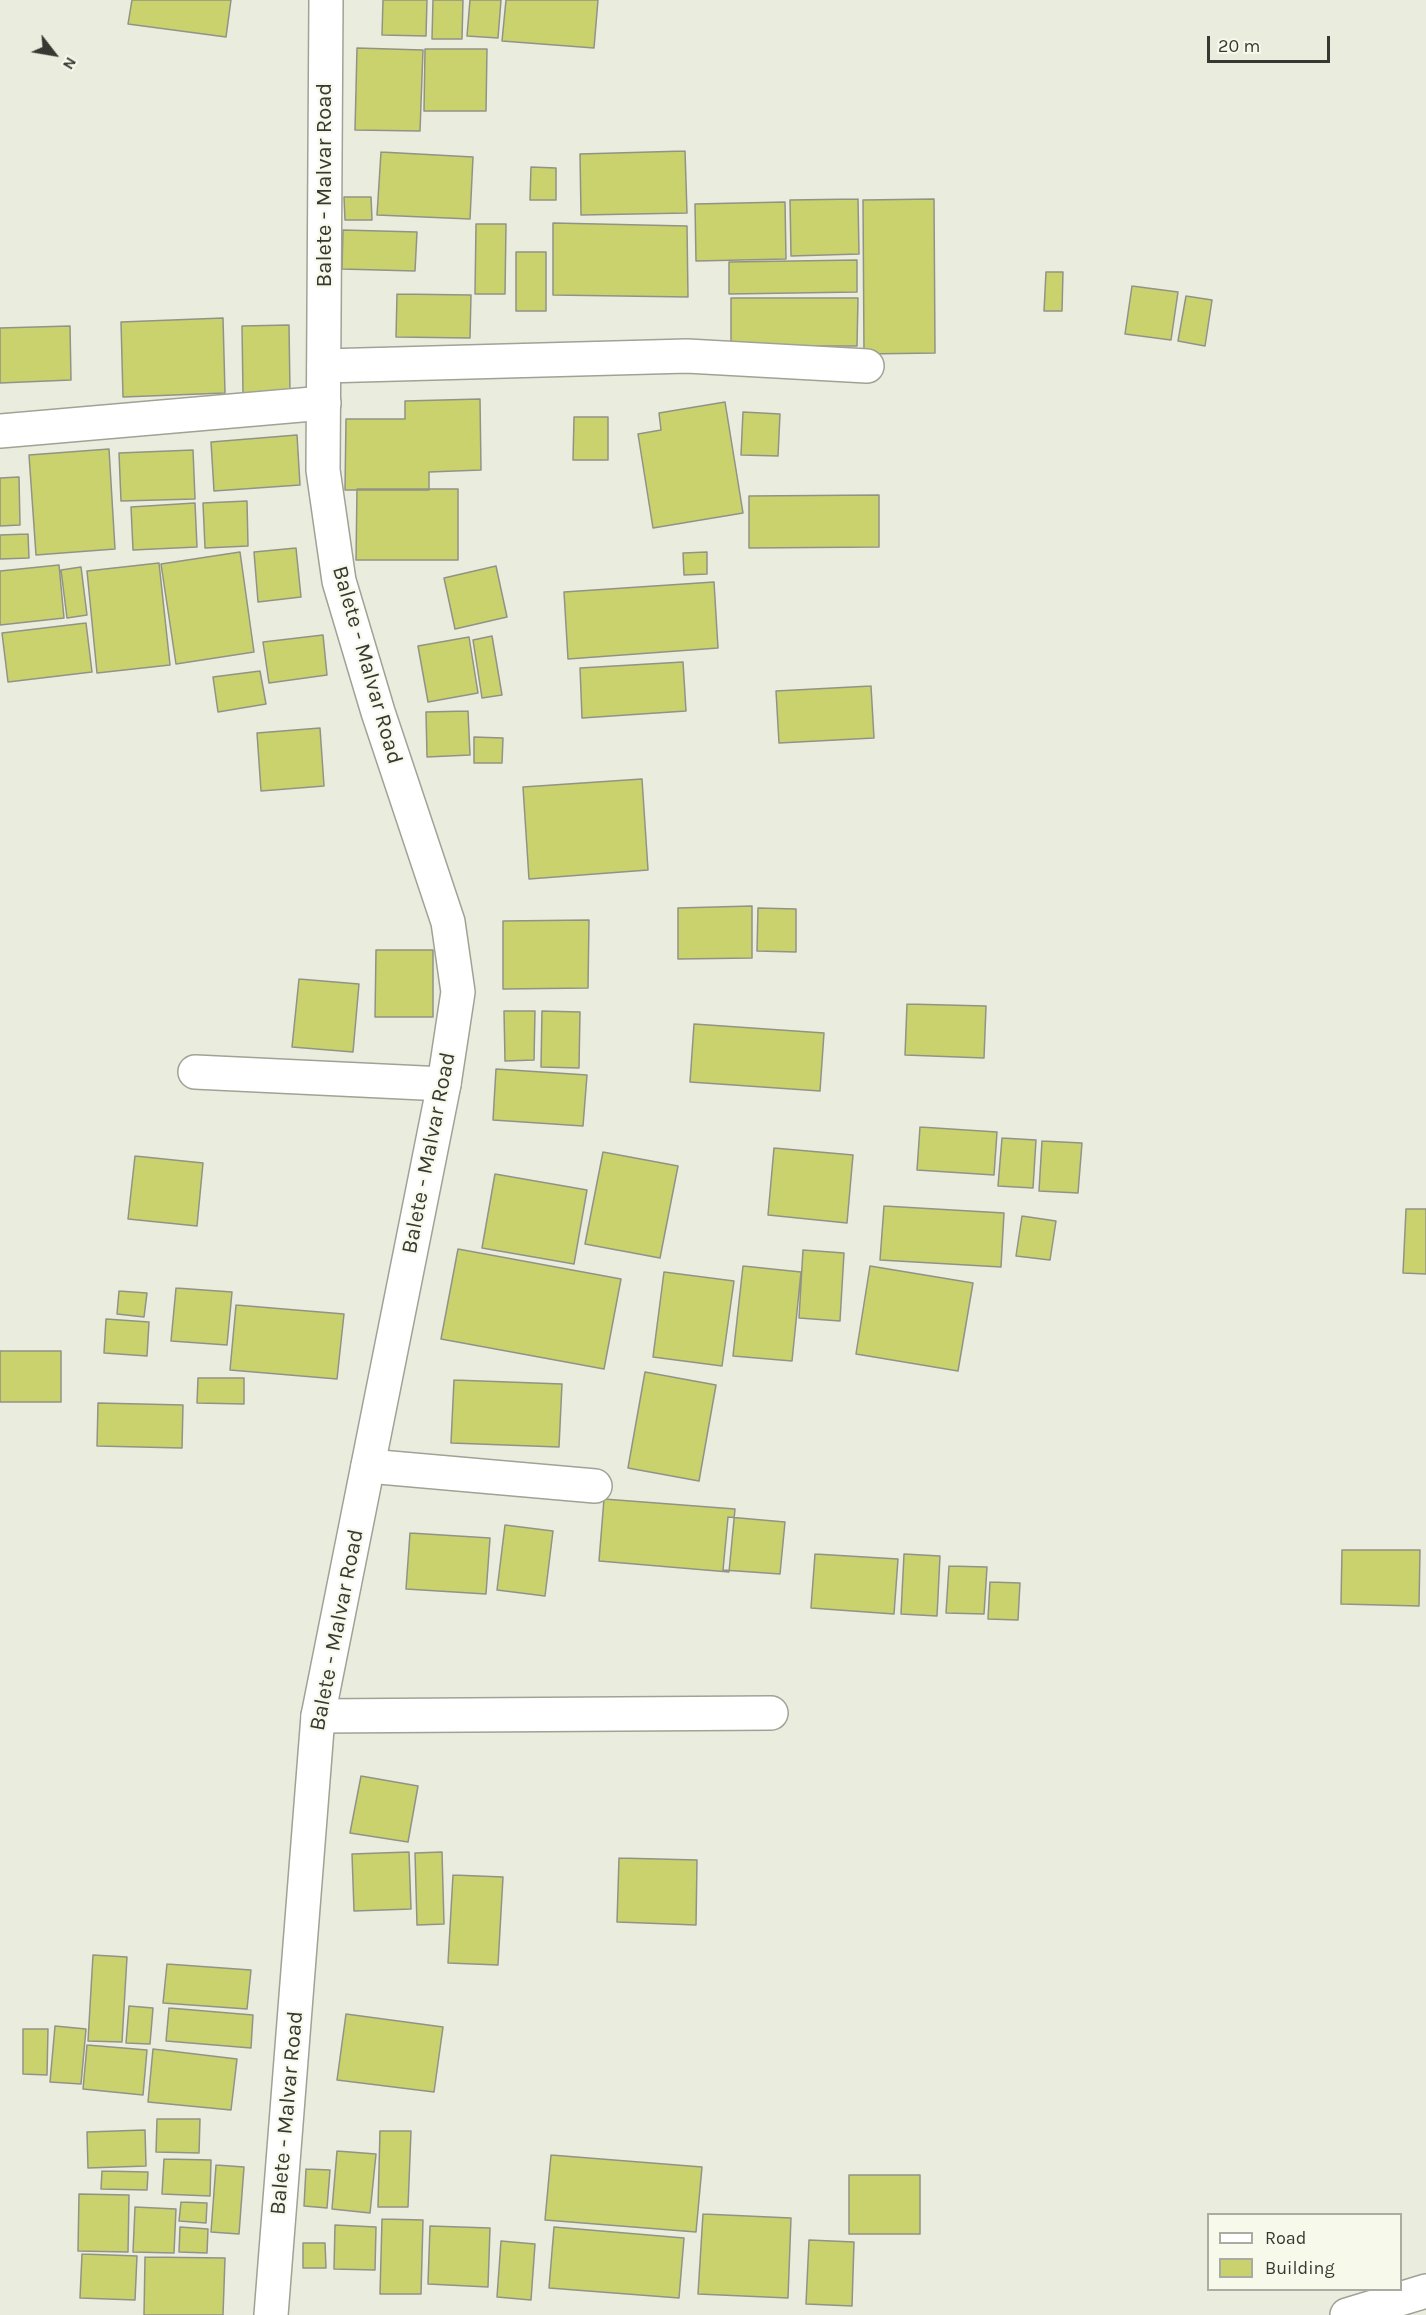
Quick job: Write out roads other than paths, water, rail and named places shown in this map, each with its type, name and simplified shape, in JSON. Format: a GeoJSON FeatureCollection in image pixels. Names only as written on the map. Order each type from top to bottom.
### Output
{"type":"FeatureCollection","features":[{"type":"Feature","properties":{"kind":"main road","name":"Balete - Malvar Road"},"geometry":{"type":"LineString","coordinates":[[271,2315],[318,1716],[444,1084],[458,992],[448,922],[378,712],[339,581],[323,470],[326,0]]}},
{"type":"Feature","properties":{"kind":"main road"},"geometry":{"type":"LineString","coordinates":[[324,366],[687,356],[867,366]]}},
{"type":"Feature","properties":{"kind":"main road"},"geometry":{"type":"LineString","coordinates":[[0,431],[324,404]]}},
{"type":"Feature","properties":{"kind":"main road"},"geometry":{"type":"LineString","coordinates":[[195,1072],[444,1084]]}},
{"type":"Feature","properties":{"kind":"main road"},"geometry":{"type":"LineString","coordinates":[[368,1466],[595,1486]]}},
{"type":"Feature","properties":{"kind":"main road"},"geometry":{"type":"LineString","coordinates":[[318,1716],[771,1713]]}},
{"type":"Feature","properties":{"kind":"main road"},"geometry":{"type":"LineString","coordinates":[[1347,2315],[1426,2291]]}}]}
